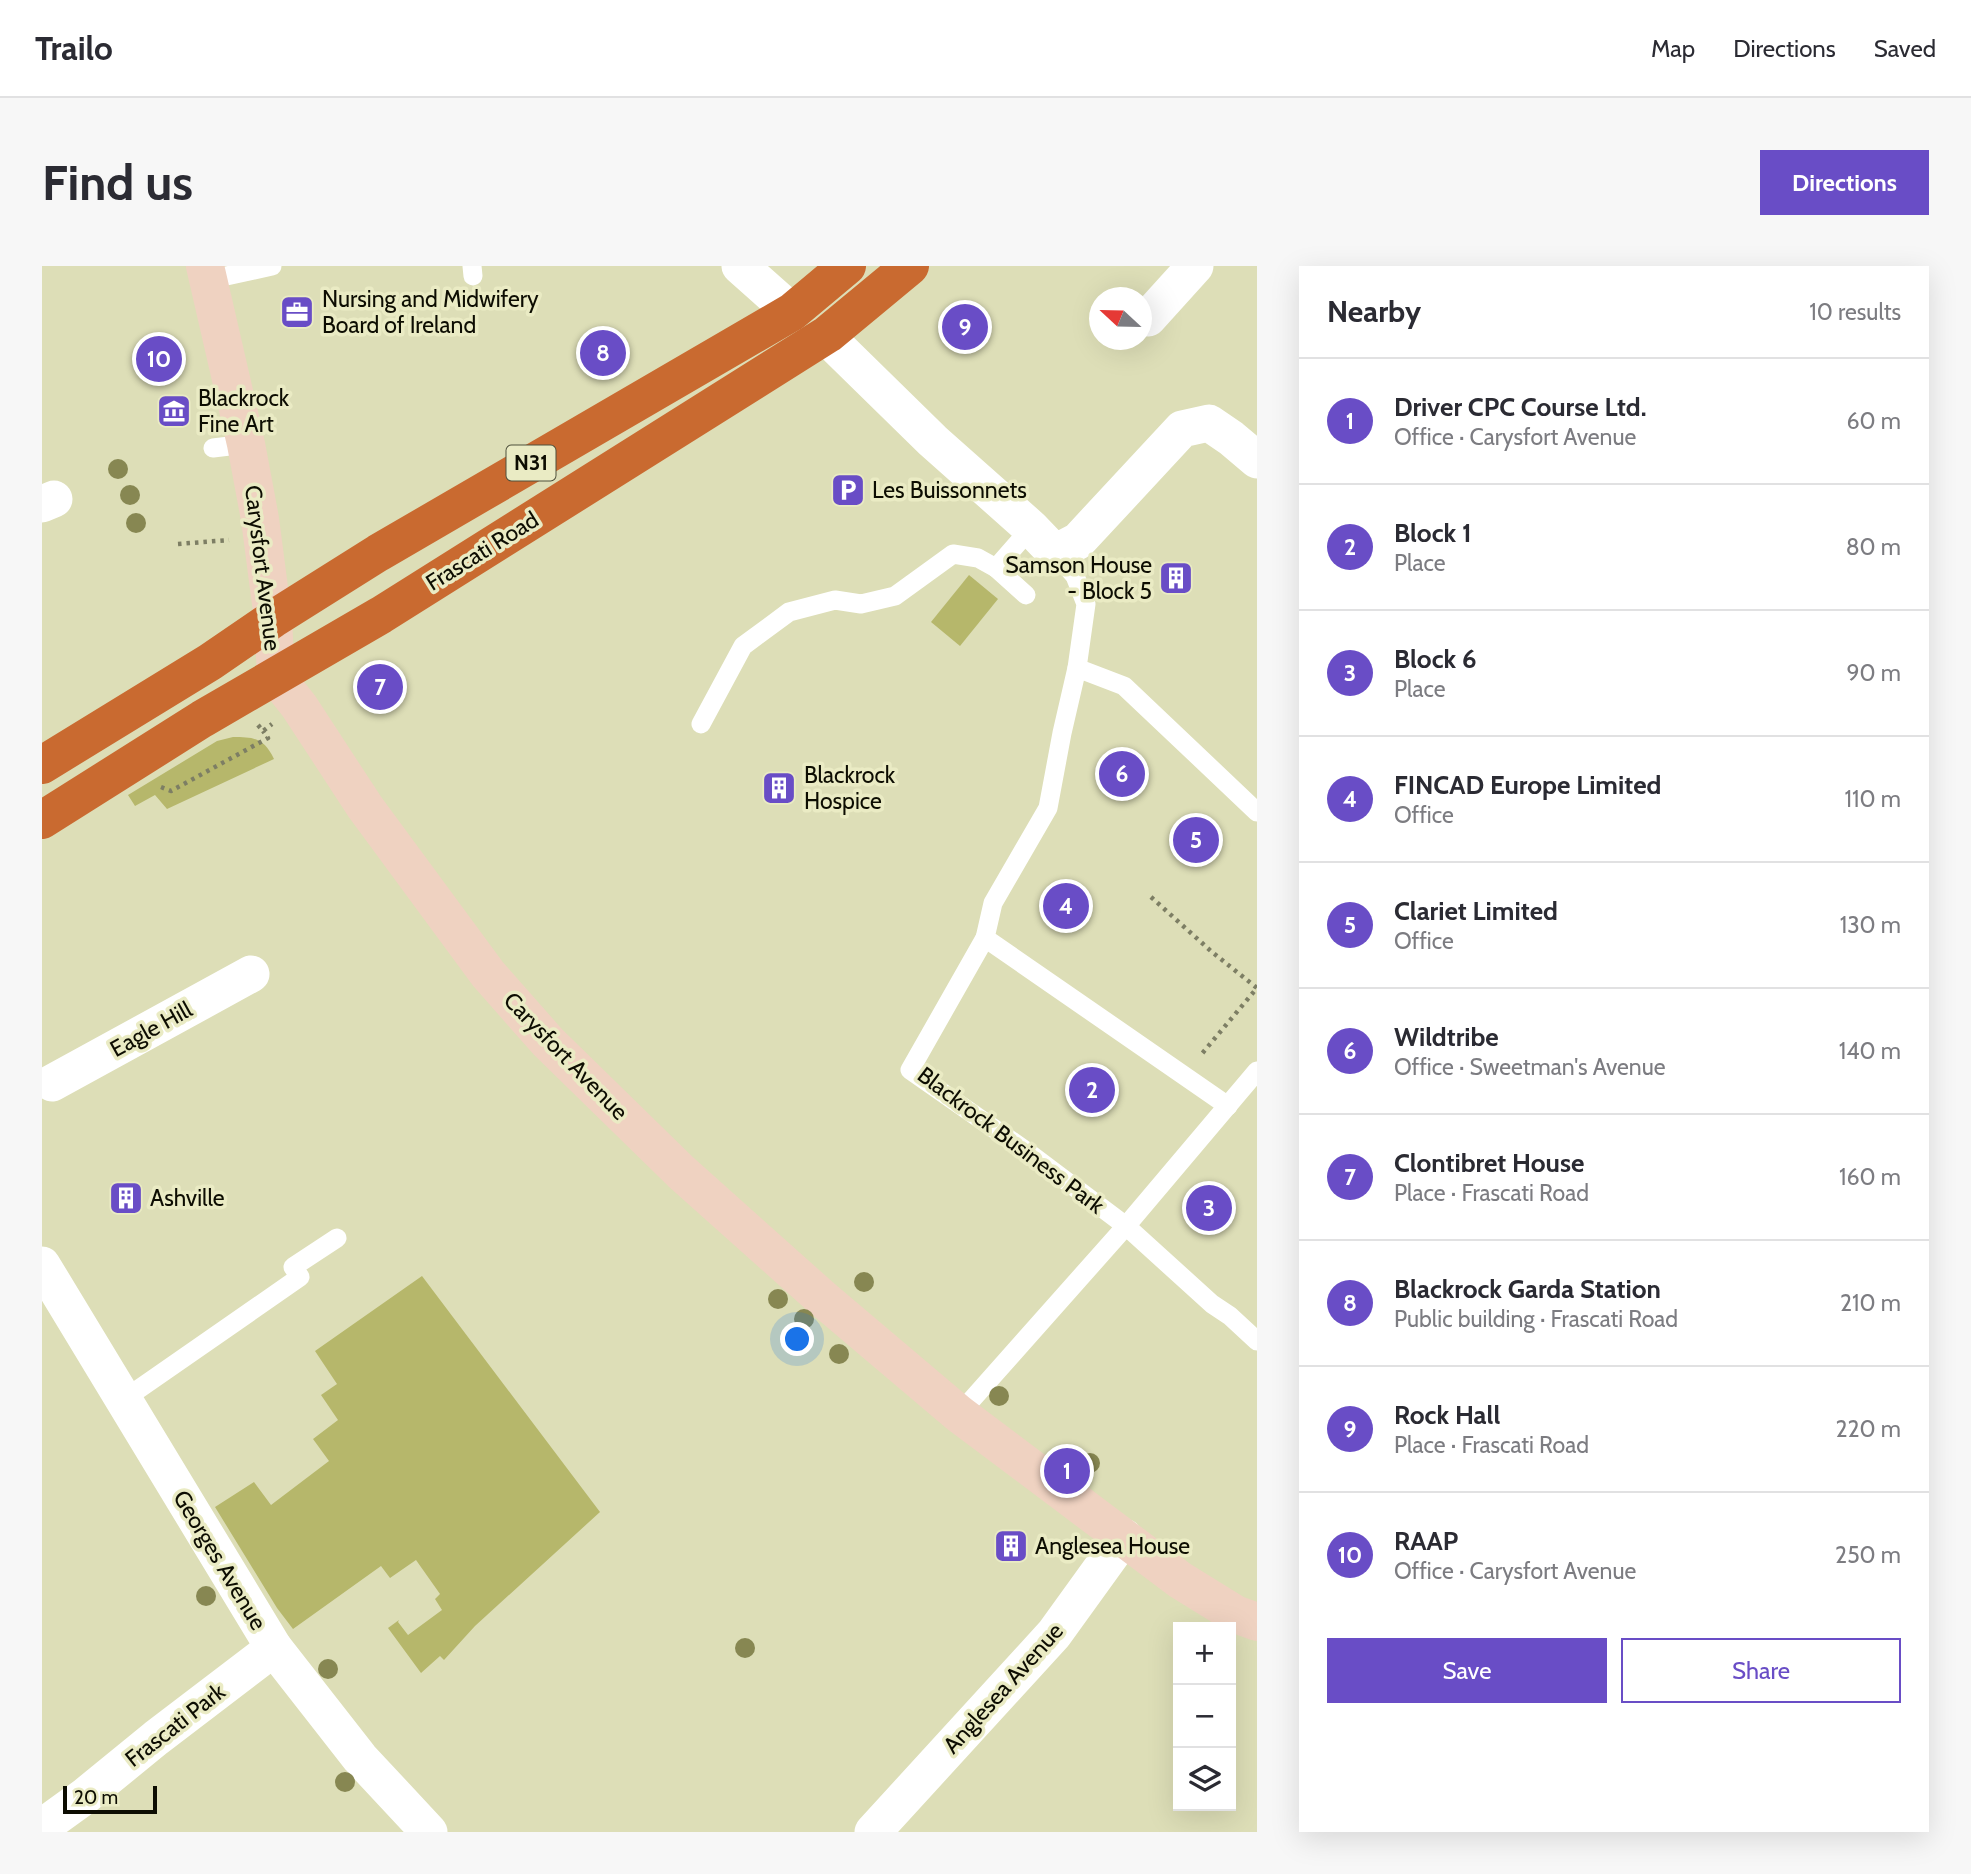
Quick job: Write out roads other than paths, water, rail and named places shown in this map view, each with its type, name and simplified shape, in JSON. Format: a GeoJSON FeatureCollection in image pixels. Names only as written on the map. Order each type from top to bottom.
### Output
{"type":"FeatureCollection","features":[{"type":"Feature","properties":{"kind":"highway","name":"N31"},"geometry":{"type":"LineString","coordinates":[[42,765],[401,540],[792,312],[847,266]]}},
{"type":"Feature","properties":{"kind":"highway","name":"Frascati Road"},"geometry":{"type":"LineString","coordinates":[[42,820],[202,719],[381,615],[828,334],[910,266]]}},
{"type":"Feature","properties":{"kind":"main road","name":"Carysfort Avenue"},"geometry":{"type":"LineString","coordinates":[[207,273],[229,446],[260,519],[273,619],[276,677],[299,706],[365,807],[488,974],[548,1042],[702,1191],[794,1274],[959,1414],[1209,1599],[1235,1614],[1257,1622]]}},
{"type":"Feature","properties":{"kind":"street"},"geometry":{"type":"LineString","coordinates":[[740,266],[792,312]]}},
{"type":"Feature","properties":{"kind":"street"},"geometry":{"type":"LineString","coordinates":[[1152,314],[1195,266]]}},
{"type":"Feature","properties":{"kind":"street"},"geometry":{"type":"LineString","coordinates":[[828,334],[837,347],[933,441],[1043,540],[1077,541],[1182,429],[1209,423],[1257,460]]}},
{"type":"Feature","properties":{"kind":"street","name":"Eagle Hill"},"geometry":{"type":"LineString","coordinates":[[52,1083],[251,974]]}},
{"type":"Feature","properties":{"kind":"street","name":"Georges Avenue"},"geometry":{"type":"LineString","coordinates":[[42,1265],[274,1648],[360,1758],[429,1832]]}},
{"type":"Feature","properties":{"kind":"street","name":"Anglesea Avenue"},"geometry":{"type":"LineString","coordinates":[[873,1832],[1054,1634],[1124,1537]]}},
{"type":"Feature","properties":{"kind":"street","name":"Frascati Park"},"geometry":{"type":"LineString","coordinates":[[42,1827],[274,1648]]}},
{"type":"Feature","properties":{"kind":"lane"},"geometry":{"type":"LineString","coordinates":[[207,273],[272,266]]}},
{"type":"Feature","properties":{"kind":"lane"},"geometry":{"type":"LineString","coordinates":[[996,568],[1043,540]]}},
{"type":"Feature","properties":{"kind":"lane","name":"Blackrock Business Park"},"geometry":{"type":"LineString","coordinates":[[1043,540],[1075,576],[1086,604],[1077,668],[1048,808],[993,903],[985,938],[910,1070],[1029,1153],[1126,1226],[1212,1304],[1257,1340]]}},
{"type":"Feature","properties":{"kind":"lane"},"geometry":{"type":"LineString","coordinates":[[701,724],[743,646],[789,612],[835,600],[861,604],[895,596],[953,554],[978,558],[996,568],[1026,595]]}},
{"type":"Feature","properties":{"kind":"lane"},"geometry":{"type":"LineString","coordinates":[[1077,668],[1124,686],[1257,811]]}},
{"type":"Feature","properties":{"kind":"lane"},"geometry":{"type":"LineString","coordinates":[[985,938],[1228,1106]]}},
{"type":"Feature","properties":{"kind":"lane","name":"Blackrock Business Park"},"geometry":{"type":"LineString","coordinates":[[959,1414],[1126,1226],[1257,1071]]}},
{"type":"Feature","properties":{"kind":"lane"},"geometry":{"type":"LineString","coordinates":[[123,1401],[300,1277],[293,1268],[337,1238]]}},
{"type":"Feature","properties":{"kind":"place","name":"Nursing and Midwifery Board of Ireland"},"geometry":{"type":"Point","coordinates":[297,312]}},
{"type":"Feature","properties":{"kind":"place","name":"Rock Hall"},"geometry":{"type":"Point","coordinates":[965,327]}},
{"type":"Feature","properties":{"kind":"place","name":"Blackrock Garda Station"},"geometry":{"type":"Point","coordinates":[603,353]}},
{"type":"Feature","properties":{"kind":"place","name":"RAAP"},"geometry":{"type":"Point","coordinates":[159,359]}},
{"type":"Feature","properties":{"kind":"place","name":"Blackrock Fine Art"},"geometry":{"type":"Point","coordinates":[174,411]}},
{"type":"Feature","properties":{"kind":"place","name":"Les Buissonnets"},"geometry":{"type":"Point","coordinates":[848,490]}},
{"type":"Feature","properties":{"kind":"place","name":"Samson House - Block 5"},"geometry":{"type":"Point","coordinates":[1176,578]}},
{"type":"Feature","properties":{"kind":"place","name":"Clontibret House"},"geometry":{"type":"Point","coordinates":[380,687]}},
{"type":"Feature","properties":{"kind":"place","name":"Wildtribe"},"geometry":{"type":"Point","coordinates":[1122,774]}},
{"type":"Feature","properties":{"kind":"place","name":"Blackrock Hospice"},"geometry":{"type":"Point","coordinates":[779,788]}},
{"type":"Feature","properties":{"kind":"place","name":"Clariet Limited"},"geometry":{"type":"Point","coordinates":[1196,840]}},
{"type":"Feature","properties":{"kind":"place","name":"FINCAD Europe Limited"},"geometry":{"type":"Point","coordinates":[1066,906]}},
{"type":"Feature","properties":{"kind":"place","name":"Block 1"},"geometry":{"type":"Point","coordinates":[1092,1090]}},
{"type":"Feature","properties":{"kind":"place","name":"Ashville"},"geometry":{"type":"Point","coordinates":[126,1198]}},
{"type":"Feature","properties":{"kind":"place","name":"Block 6"},"geometry":{"type":"Point","coordinates":[1209,1208]}},
{"type":"Feature","properties":{"kind":"place","name":"Driver CPC Course Ltd."},"geometry":{"type":"Point","coordinates":[1067,1471]}},
{"type":"Feature","properties":{"kind":"place","name":"Anglesea House"},"geometry":{"type":"Point","coordinates":[1011,1546]}}]}
